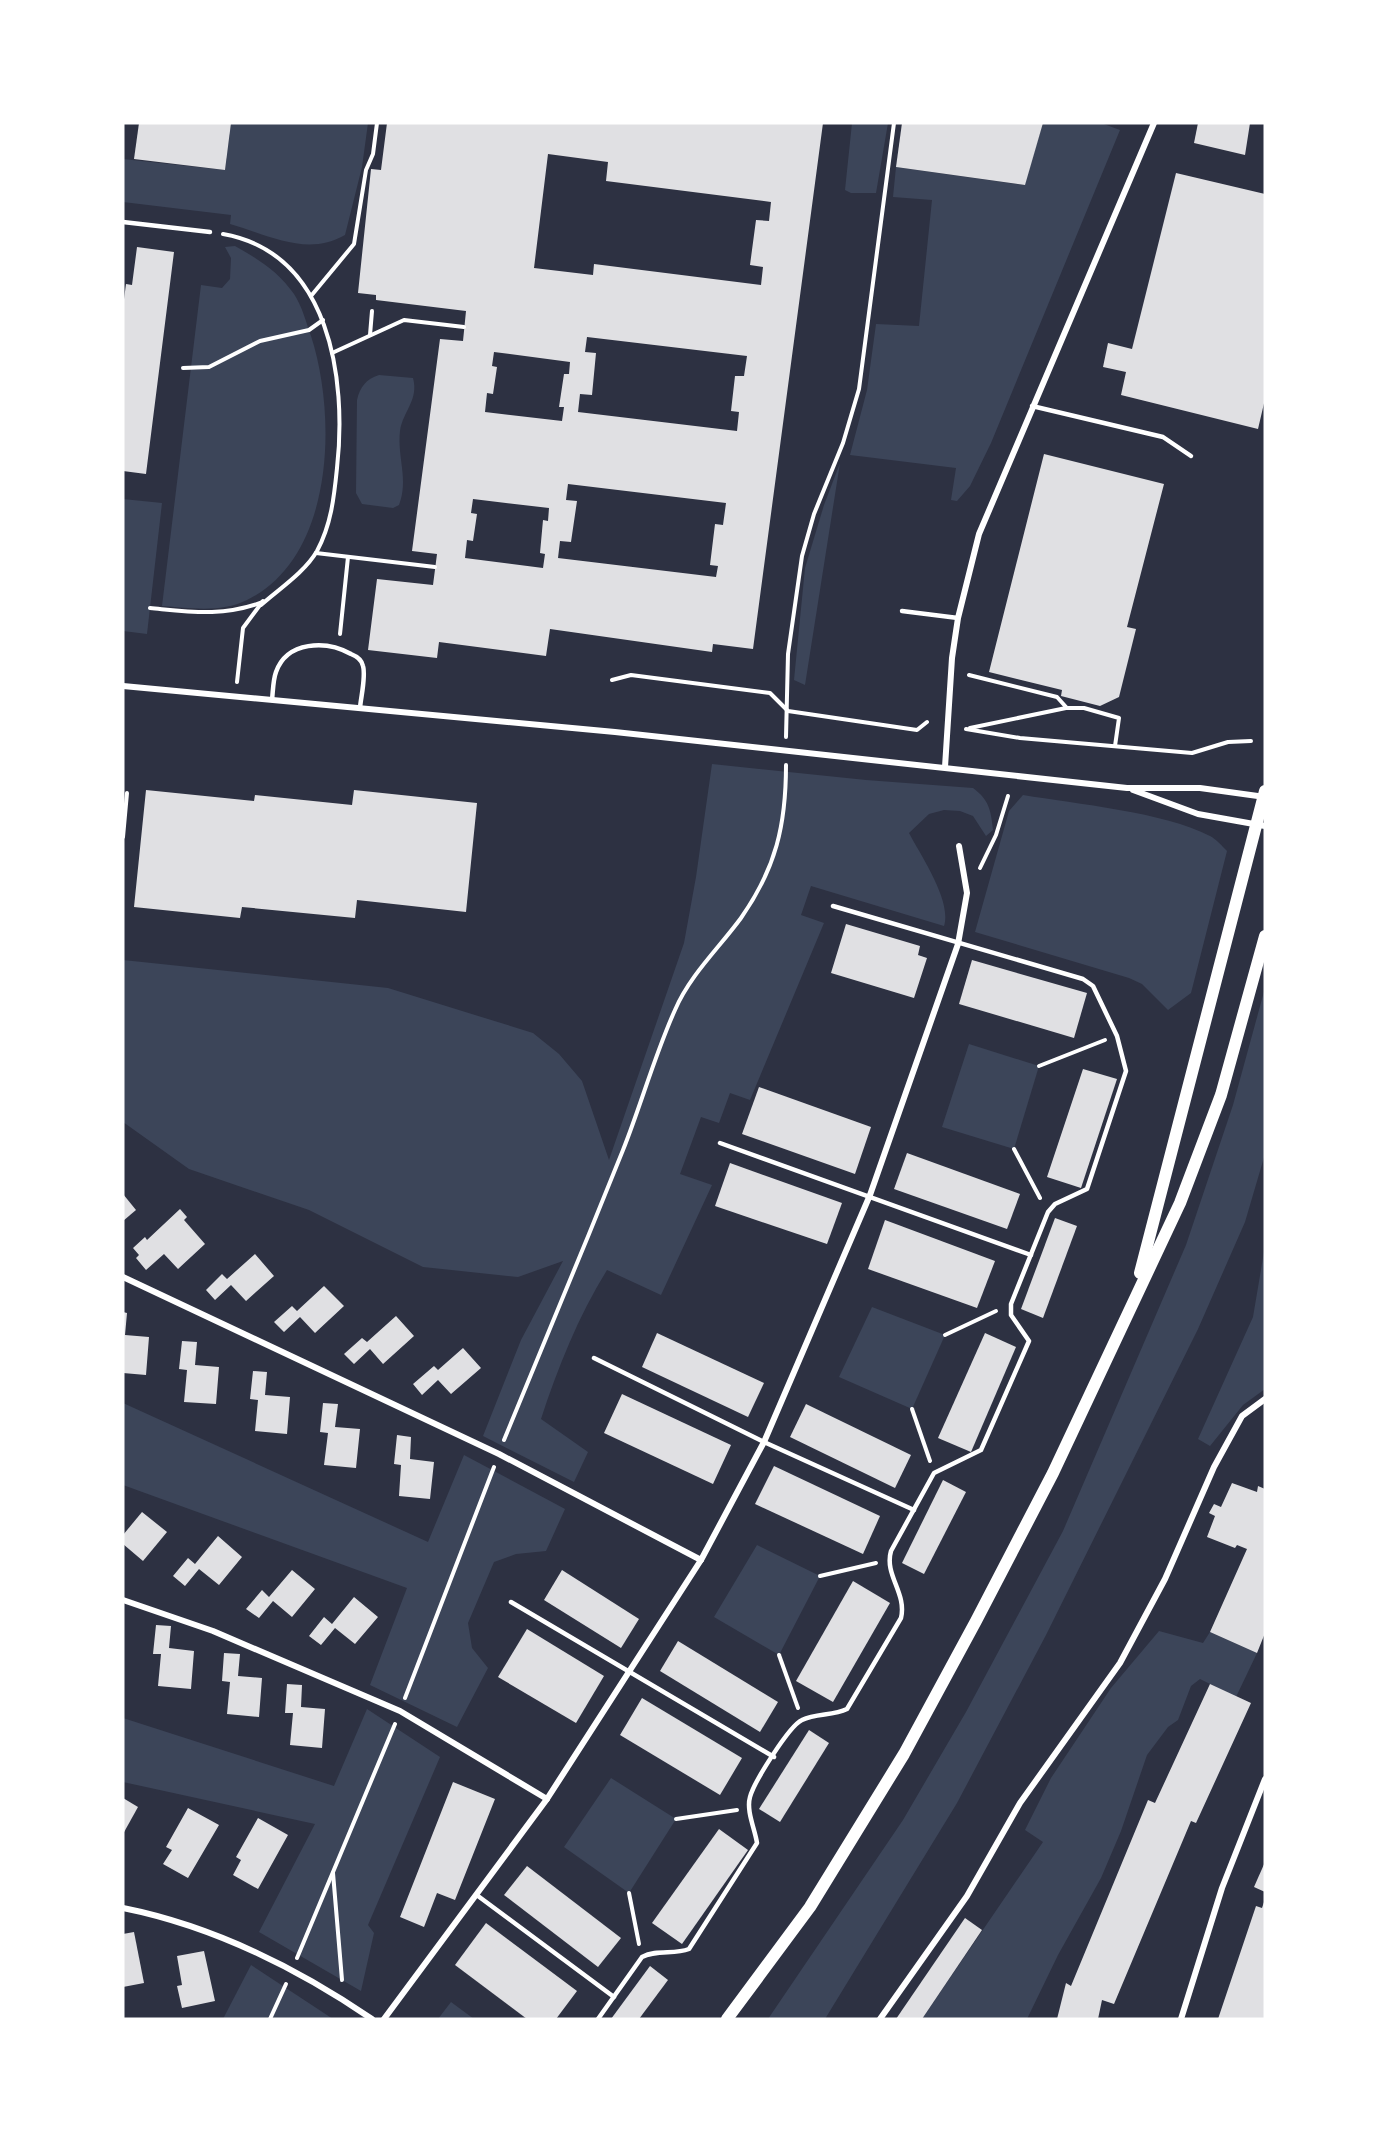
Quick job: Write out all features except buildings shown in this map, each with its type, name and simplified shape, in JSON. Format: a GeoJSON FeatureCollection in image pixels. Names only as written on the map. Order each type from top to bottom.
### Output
{"type":"FeatureCollection","features":[{"type":"Feature","properties":{"kind":"main road"},"geometry":{"type":"LineString","coordinates":[[1132,1303],[1261,826],[1264,795]]}},
{"type":"Feature","properties":{"kind":"main road"},"geometry":{"type":"LineString","coordinates":[[727,2019],[810,1907],[909,1743],[1053,1473],[1180,1203],[1221,1095],[1265,936]]}},
{"type":"Feature","properties":{"kind":"street"},"geometry":{"type":"LineString","coordinates":[[945,767],[952,658],[958,618],[979,534],[1154,123]]}},
{"type":"Feature","properties":{"kind":"street"},"geometry":{"type":"LineString","coordinates":[[123,686],[786,750],[1126,788],[1200,788],[1264,795]]}},
{"type":"Feature","properties":{"kind":"street"},"geometry":{"type":"LineString","coordinates":[[1126,788],[1198,814],[1261,826]]}},
{"type":"Feature","properties":{"kind":"street"},"geometry":{"type":"LineString","coordinates":[[384,2019],[478,1896],[547,1799],[701,1560],[764,1442],[870,1195],[958,944],[967,893],[959,846]]}},
{"type":"Feature","properties":{"kind":"street"},"geometry":{"type":"LineString","coordinates":[[123,1277],[499,1454],[701,1560]]}},
{"type":"Feature","properties":{"kind":"street"},"geometry":{"type":"LineString","coordinates":[[880,2019],[967,1896],[1020,1803],[1120,1663],[1165,1579],[1219,1456],[1242,1416],[1265,1399]]}},
{"type":"Feature","properties":{"kind":"street"},"geometry":{"type":"LineString","coordinates":[[123,1600],[213,1630],[400,1711],[547,1799]]}},
{"type":"Feature","properties":{"kind":"street"},"geometry":{"type":"LineString","coordinates":[[1181,2019],[1222,1888],[1265,1779]]}},
{"type":"Feature","properties":{"kind":"street"},"geometry":{"type":"LineString","coordinates":[[123,1908],[151,1914],[239,1943],[336,1994],[372,2019]]}},
{"type":"Feature","properties":{"kind":"lane"},"geometry":{"type":"LineString","coordinates":[[123,222],[210,232]]}},
{"type":"Feature","properties":{"kind":"lane"},"geometry":{"type":"LineString","coordinates":[[1032,406],[1163,437],[1191,456]]}},
{"type":"Feature","properties":{"kind":"lane"},"geometry":{"type":"LineString","coordinates":[[902,611],[958,618]]}},
{"type":"Feature","properties":{"kind":"lane"},"geometry":{"type":"LineString","coordinates":[[272,700],[276,672],[297,649],[322,644],[339,647],[358,657],[363,666],[360,708]]}},
{"type":"Feature","properties":{"kind":"lane"},"geometry":{"type":"LineString","coordinates":[[598,2019],[642,1957],[650,1953],[680,1952],[689,1948],[757,1843],[749,1808],[750,1797],[774,1756],[794,1725],[802,1720],[837,1714],[847,1709],[901,1618],[904,1606],[890,1572],[888,1561],[934,1473],[981,1450],[1029,1341],[1011,1315],[1011,1304],[1048,1212],[1055,1204],[1087,1189],[1126,1071],[1117,1036],[1093,986],[1083,979],[833,906]]}},
{"type":"Feature","properties":{"kind":"lane"},"geometry":{"type":"LineString","coordinates":[[720,1143],[870,1195],[1031,1255]]}},
{"type":"Feature","properties":{"kind":"lane"},"geometry":{"type":"LineString","coordinates":[[594,1358],[764,1442],[914,1510]]}},
{"type":"Feature","properties":{"kind":"lane"},"geometry":{"type":"LineString","coordinates":[[511,1602],[774,1756]]}},
{"type":"Feature","properties":{"kind":"lane"},"geometry":{"type":"LineString","coordinates":[[478,1896],[614,1997]]}},
{"type":"Feature","properties":{"kind":"path"},"geometry":{"type":"LineString","coordinates":[[311,296],[341,263],[354,243],[366,170],[373,154],[377,123]]}},
{"type":"Feature","properties":{"kind":"path"},"geometry":{"type":"LineString","coordinates":[[270,2019],[333,1873],[451,1585],[499,1454],[623,1150],[675,1009],[703,964],[741,918],[767,875],[780,838],[786,807],[788,654],[802,556],[814,514],[843,443],[859,389],[894,123]]}},
{"type":"Feature","properties":{"kind":"path"},"geometry":{"type":"LineString","coordinates":[[210,232],[233,236],[258,246],[288,267],[311,296],[323,320],[337,370],[339,445],[331,518],[316,553],[261,605],[263,602]]}},
{"type":"Feature","properties":{"kind":"path"},"geometry":{"type":"LineString","coordinates":[[370,335],[372,310]]}},
{"type":"Feature","properties":{"kind":"path"},"geometry":{"type":"LineString","coordinates":[[183,368],[209,368],[260,341],[309,330],[323,320]]}},
{"type":"Feature","properties":{"kind":"path"},"geometry":{"type":"LineString","coordinates":[[332,353],[404,320],[464,327]]}},
{"type":"Feature","properties":{"kind":"path"},"geometry":{"type":"LineString","coordinates":[[316,553],[435,567]]}},
{"type":"Feature","properties":{"kind":"path"},"geometry":{"type":"LineString","coordinates":[[339,647],[348,557]]}},
{"type":"Feature","properties":{"kind":"path"},"geometry":{"type":"LineString","coordinates":[[150,608],[201,613],[237,611],[263,602]]}},
{"type":"Feature","properties":{"kind":"path"},"geometry":{"type":"LineString","coordinates":[[237,683],[243,627],[263,602]]}},
{"type":"Feature","properties":{"kind":"path"},"geometry":{"type":"LineString","coordinates":[[612,680],[630,675],[770,693],[788,711],[917,730],[927,722]]}},
{"type":"Feature","properties":{"kind":"path"},"geometry":{"type":"LineString","coordinates":[[969,675],[1057,697],[1066,708]]}},
{"type":"Feature","properties":{"kind":"path"},"geometry":{"type":"LineString","coordinates":[[1115,746],[1119,718],[1084,708],[1066,708],[966,729],[1020,738],[1192,753],[1228,742],[1251,741]]}},
{"type":"Feature","properties":{"kind":"path"},"geometry":{"type":"LineString","coordinates":[[123,837],[127,794]]}},
{"type":"Feature","properties":{"kind":"path"},"geometry":{"type":"LineString","coordinates":[[967,893],[996,835],[1008,796]]}},
{"type":"Feature","properties":{"kind":"path"},"geometry":{"type":"LineString","coordinates":[[1039,1066],[1117,1036]]}},
{"type":"Feature","properties":{"kind":"path"},"geometry":{"type":"LineString","coordinates":[[1014,1149],[1048,1212]]}},
{"type":"Feature","properties":{"kind":"path"},"geometry":{"type":"LineString","coordinates":[[945,1335],[1011,1304]]}},
{"type":"Feature","properties":{"kind":"path"},"geometry":{"type":"LineString","coordinates":[[912,1409],[934,1473]]}},
{"type":"Feature","properties":{"kind":"path"},"geometry":{"type":"LineString","coordinates":[[820,1576],[888,1561]]}},
{"type":"Feature","properties":{"kind":"path"},"geometry":{"type":"LineString","coordinates":[[779,1655],[802,1720]]}},
{"type":"Feature","properties":{"kind":"path"},"geometry":{"type":"LineString","coordinates":[[676,1820],[749,1808]]}},
{"type":"Feature","properties":{"kind":"path"},"geometry":{"type":"LineString","coordinates":[[333,1873],[342,1980]]}},
{"type":"Feature","properties":{"kind":"path"},"geometry":{"type":"LineString","coordinates":[[629,1893],[642,1957]]}},
{"type":"Feature","properties":{"kind":"shaded area"},"geometry":{"type":"Polygon","coordinates":[[[231,123],[368,123],[362,167],[345,235],[316,244],[288,242],[230,224],[231,215],[123,202],[123,159],[225,170],[231,123]]]}},
{"type":"Feature","properties":{"kind":"shaded area"},"geometry":{"type":"Polygon","coordinates":[[[852,123],[888,123],[876,193],[851,193],[845,190],[852,123]]]}},
{"type":"Feature","properties":{"kind":"shaded area"},"geometry":{"type":"Polygon","coordinates":[[[1043,123],[1101,123],[1120,130],[991,443],[970,486],[957,501],[951,500],[956,468],[850,455],[867,390],[876,324],[919,326],[932,200],[893,197],[896,167],[1024,185],[1043,123]]]}},
{"type":"Feature","properties":{"kind":"shaded area"},"geometry":{"type":"Polygon","coordinates":[[[235,246],[274,272],[294,294],[304,314],[319,369],[324,405],[325,443],[322,482],[313,519],[298,552],[276,580],[247,600],[227,607],[205,609],[162,606],[201,285],[222,288],[230,279],[231,258],[225,247],[235,246]]]}},
{"type":"Feature","properties":{"kind":"shaded area"},"geometry":{"type":"Polygon","coordinates":[[[379,375],[413,378],[414,386],[414,393],[400,431],[402,496],[399,505],[393,508],[362,504],[356,493],[357,400],[364,384],[379,375]]]}},
{"type":"Feature","properties":{"kind":"shaded area"},"geometry":{"type":"Polygon","coordinates":[[[840,463],[805,685],[794,680],[805,568],[824,505],[840,463]]]}},
{"type":"Feature","properties":{"kind":"shaded area"},"geometry":{"type":"Polygon","coordinates":[[[123,499],[162,503],[147,634],[123,631],[123,499]]]}},
{"type":"Feature","properties":{"kind":"shaded area"},"geometry":{"type":"Polygon","coordinates":[[[712,764],[866,780],[973,788],[983,797],[988,806],[993,830],[986,836],[973,816],[960,811],[944,810],[929,814],[909,833],[940,892],[944,904],[944,926],[811,886],[801,915],[824,923],[750,1100],[730,1093],[719,1123],[701,1117],[680,1174],[712,1185],[661,1295],[607,1270],[578,1324],[562,1361],[541,1419],[588,1452],[574,1482],[483,1436],[521,1340],[563,1261],[518,1277],[423,1267],[309,1210],[189,1169],[123,1122],[123,960],[388,988],[533,1033],[559,1054],[582,1081],[609,1160],[684,943],[712,764]]]}},
{"type":"Feature","properties":{"kind":"shaded area"},"geometry":{"type":"Polygon","coordinates":[[[1023,795],[1119,810],[1169,821],[1210,836],[1227,851],[1191,993],[1168,1010],[1142,984],[1129,978],[975,932],[1009,811],[1023,795]]]}},
{"type":"Feature","properties":{"kind":"shaded area"},"geometry":{"type":"Polygon","coordinates":[[[1265,988],[1265,1154],[1245,1222],[1198,1329],[1046,1635],[957,1803],[825,2019],[768,2019],[903,1820],[966,1712],[1063,1531],[1186,1245],[1233,1105],[1265,988]]]}},
{"type":"Feature","properties":{"kind":"shaded area"},"geometry":{"type":"Polygon","coordinates":[[[969,1044],[1039,1066],[1014,1149],[942,1127],[969,1044]]]}},
{"type":"Feature","properties":{"kind":"shaded area"},"geometry":{"type":"Polygon","coordinates":[[[1265,1246],[1265,1389],[1243,1405],[1210,1446],[1198,1439],[1253,1317],[1265,1246]]]}},
{"type":"Feature","properties":{"kind":"shaded area"},"geometry":{"type":"Polygon","coordinates":[[[872,1307],[945,1335],[912,1409],[839,1377],[872,1307]]]}},
{"type":"Feature","properties":{"kind":"shaded area"},"geometry":{"type":"Polygon","coordinates":[[[123,1403],[428,1542],[464,1455],[565,1509],[546,1551],[516,1554],[494,1562],[468,1623],[472,1648],[488,1668],[457,1727],[370,1685],[407,1588],[123,1485],[123,1403]]]}},
{"type":"Feature","properties":{"kind":"shaded area"},"geometry":{"type":"Polygon","coordinates":[[[757,1545],[820,1576],[779,1655],[714,1617],[757,1545]]]}},
{"type":"Feature","properties":{"kind":"shaded area"},"geometry":{"type":"Polygon","coordinates":[[[1159,1631],[1203,1643],[1210,1632],[1257,1653],[1236,1697],[1200,1679],[1191,1686],[1178,1720],[1168,1727],[1147,1755],[1121,1831],[1101,1878],[1058,1955],[1027,2019],[922,2019],[1043,1842],[1025,1830],[1051,1778],[1111,1688],[1159,1631]]]}},
{"type":"Feature","properties":{"kind":"shaded area"},"geometry":{"type":"Polygon","coordinates":[[[367,1709],[440,1757],[368,1925],[374,1933],[361,1991],[259,1932],[315,1824],[123,1782],[123,1718],[334,1786],[367,1709]]]}},
{"type":"Feature","properties":{"kind":"shaded area"},"geometry":{"type":"Polygon","coordinates":[[[611,1778],[676,1819],[629,1893],[564,1847],[611,1778]]]}},
{"type":"Feature","properties":{"kind":"shaded area"},"geometry":{"type":"Polygon","coordinates":[[[251,1965],[333,2019],[223,2019],[251,1965]]]}},
{"type":"Feature","properties":{"kind":"shaded area"},"geometry":{"type":"Polygon","coordinates":[[[451,2002],[474,2019],[438,2019],[451,2002]]]}}]}
